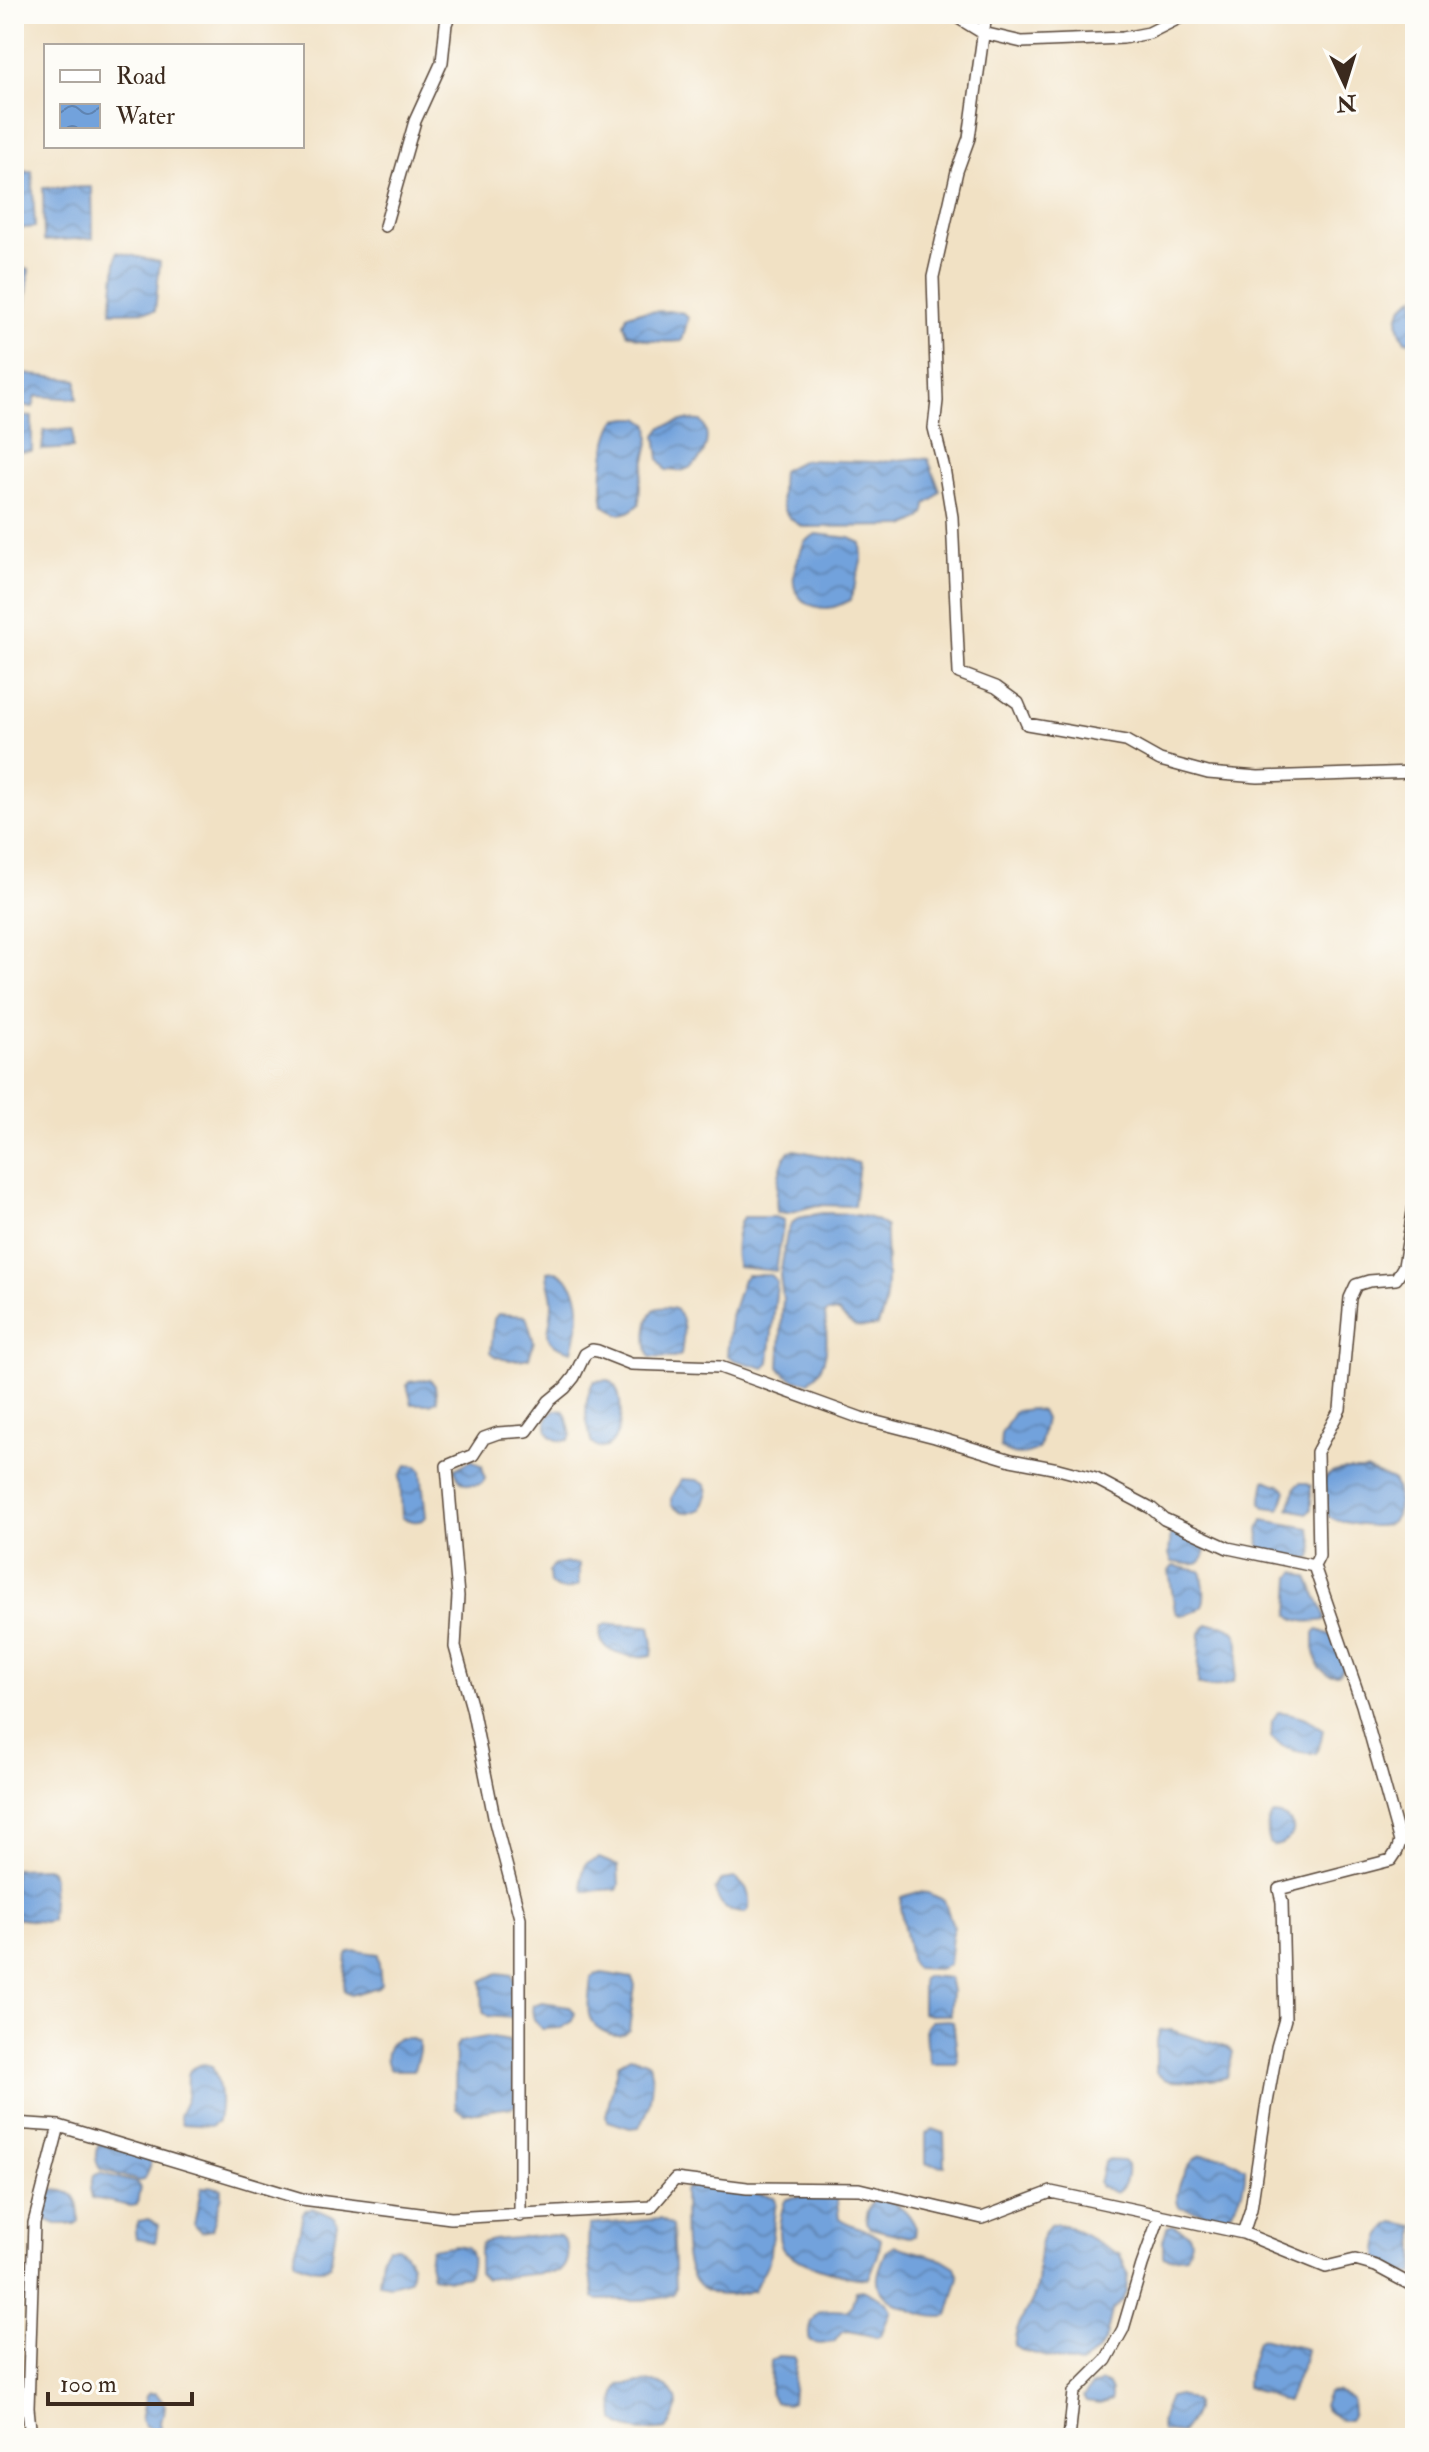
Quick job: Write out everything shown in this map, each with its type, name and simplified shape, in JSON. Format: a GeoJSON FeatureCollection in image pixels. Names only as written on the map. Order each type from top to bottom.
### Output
{"type":"FeatureCollection","features":[{"type":"Feature","properties":{"kind":"street"},"geometry":{"type":"LineString","coordinates":[[385,226],[415,121],[442,62],[450,14]]}},
{"type":"Feature","properties":{"kind":"street"},"geometry":{"type":"LineString","coordinates":[[952,14],[983,33],[1022,42],[1123,38],[1149,33],[1187,14]]}},
{"type":"Feature","properties":{"kind":"street"},"geometry":{"type":"LineString","coordinates":[[986,14],[969,138],[957,171],[933,277],[937,401],[934,428],[952,517],[959,673],[996,687],[1018,703],[1027,724],[1126,741],[1160,760],[1208,773],[1258,777],[1415,772]]}},
{"type":"Feature","properties":{"kind":"street"},"geometry":{"type":"LineString","coordinates":[[1243,2233],[1251,2209],[1271,2077],[1285,2019],[1279,1889],[1391,1860],[1400,1842],[1362,1705],[1314,1566],[1319,1556],[1317,1452],[1340,1409],[1350,1298],[1356,1285],[1396,1279],[1404,1266],[1415,1200]]}},
{"type":"Feature","properties":{"kind":"street"},"geometry":{"type":"LineString","coordinates":[[520,2216],[520,1918],[455,1647],[458,1596],[447,1466],[473,1455],[484,1438],[498,1433],[527,1431],[549,1401],[574,1377],[585,1354],[592,1350],[631,1364],[720,1367],[861,1418],[1011,1460],[1096,1479],[1151,1508],[1164,1519],[1228,1548],[1314,1566]]}},
{"type":"Feature","properties":{"kind":"street"},"geometry":{"type":"LineString","coordinates":[[14,2123],[59,2126],[302,2199],[451,2218],[651,2207],[675,2179],[747,2188],[859,2189],[982,2218],[1051,2192],[1243,2233],[1326,2267],[1355,2260],[1376,2266],[1415,2287]]}},
{"type":"Feature","properties":{"kind":"street"},"geometry":{"type":"LineString","coordinates":[[31,2438],[28,2408],[34,2223],[59,2126]]}},
{"type":"Feature","properties":{"kind":"street"},"geometry":{"type":"LineString","coordinates":[[1069,2438],[1074,2392],[1106,2360],[1123,2329],[1160,2215]]}},
{"type":"Feature","properties":{"kind":"water"},"geometry":{"type":"Polygon","coordinates":[[[32,171],[35,227],[14,229],[14,172],[32,171]]]}},
{"type":"Feature","properties":{"kind":"water"},"geometry":{"type":"Polygon","coordinates":[[[92,187],[93,238],[44,241],[43,188],[92,187]]]}},
{"type":"Feature","properties":{"kind":"water"},"geometry":{"type":"Polygon","coordinates":[[[117,252],[160,262],[155,311],[111,312],[117,252]]]}},
{"type":"Feature","properties":{"kind":"water"},"geometry":{"type":"Polygon","coordinates":[[[14,268],[29,269],[24,328],[14,326],[14,268]]]}},
{"type":"Feature","properties":{"kind":"water"},"geometry":{"type":"Polygon","coordinates":[[[1415,297],[1415,342],[1405,341],[1399,328],[1399,316],[1404,306],[1415,297]]]}},
{"type":"Feature","properties":{"kind":"water"},"geometry":{"type":"Polygon","coordinates":[[[672,311],[684,313],[688,318],[682,341],[654,341],[627,333],[624,324],[627,315],[672,311]]]}},
{"type":"Feature","properties":{"kind":"water"},"geometry":{"type":"Polygon","coordinates":[[[14,373],[77,380],[77,399],[36,396],[33,407],[14,404],[14,373]]]}},
{"type":"Feature","properties":{"kind":"water"},"geometry":{"type":"Polygon","coordinates":[[[14,416],[32,417],[32,451],[14,452],[14,416]]]}},
{"type":"Feature","properties":{"kind":"water"},"geometry":{"type":"Polygon","coordinates":[[[639,418],[649,425],[650,438],[640,483],[639,504],[622,514],[604,506],[602,486],[608,438],[616,420],[639,418]]]}},
{"type":"Feature","properties":{"kind":"water"},"geometry":{"type":"Polygon","coordinates":[[[685,420],[701,421],[707,436],[704,452],[687,469],[666,470],[659,459],[656,435],[662,427],[685,420]]]}},
{"type":"Feature","properties":{"kind":"water"},"geometry":{"type":"Polygon","coordinates":[[[73,429],[73,448],[42,450],[44,431],[73,429]]]}},
{"type":"Feature","properties":{"kind":"water"},"geometry":{"type":"Polygon","coordinates":[[[928,459],[940,491],[926,504],[920,518],[906,526],[804,527],[789,517],[782,504],[782,471],[803,460],[877,462],[928,459]]]}},
{"type":"Feature","properties":{"kind":"water"},"geometry":{"type":"Polygon","coordinates":[[[816,534],[850,538],[861,543],[862,558],[851,600],[833,607],[814,606],[804,601],[794,587],[801,550],[805,541],[816,534]]]}},
{"type":"Feature","properties":{"kind":"water"},"geometry":{"type":"Polygon","coordinates":[[[789,1151],[859,1163],[854,1206],[817,1205],[788,1213],[777,1212],[780,1172],[789,1151]]]}},
{"type":"Feature","properties":{"kind":"water"},"geometry":{"type":"Polygon","coordinates":[[[822,1213],[865,1217],[886,1227],[887,1291],[877,1326],[855,1326],[838,1312],[825,1314],[827,1342],[824,1359],[809,1382],[792,1378],[779,1367],[783,1298],[780,1276],[791,1224],[799,1218],[822,1213]]]}},
{"type":"Feature","properties":{"kind":"water"},"geometry":{"type":"Polygon","coordinates":[[[743,1217],[784,1220],[776,1271],[738,1267],[736,1242],[743,1217]]]}},
{"type":"Feature","properties":{"kind":"water"},"geometry":{"type":"Polygon","coordinates":[[[556,1271],[566,1278],[577,1296],[579,1318],[572,1351],[553,1344],[548,1334],[552,1303],[547,1272],[556,1271]]]}},
{"type":"Feature","properties":{"kind":"water"},"geometry":{"type":"Polygon","coordinates":[[[747,1275],[770,1275],[777,1284],[769,1362],[765,1368],[727,1355],[731,1316],[747,1275]]]}},
{"type":"Feature","properties":{"kind":"water"},"geometry":{"type":"Polygon","coordinates":[[[658,1308],[674,1308],[683,1324],[681,1355],[674,1358],[650,1357],[646,1334],[648,1320],[658,1308]]]}},
{"type":"Feature","properties":{"kind":"water"},"geometry":{"type":"Polygon","coordinates":[[[498,1314],[526,1316],[534,1342],[529,1358],[504,1359],[491,1352],[494,1319],[498,1314]]]}},
{"type":"Feature","properties":{"kind":"water"},"geometry":{"type":"Polygon","coordinates":[[[430,1379],[435,1386],[437,1401],[412,1404],[409,1382],[430,1379]]]}},
{"type":"Feature","properties":{"kind":"water"},"geometry":{"type":"Polygon","coordinates":[[[609,1380],[616,1387],[621,1412],[615,1437],[609,1445],[601,1448],[591,1442],[586,1406],[594,1381],[609,1380]]]}},
{"type":"Feature","properties":{"kind":"water"},"geometry":{"type":"Polygon","coordinates":[[[556,1410],[565,1411],[571,1435],[568,1440],[557,1440],[548,1431],[548,1416],[556,1410]]]}},
{"type":"Feature","properties":{"kind":"water"},"geometry":{"type":"Polygon","coordinates":[[[1015,1411],[1041,1411],[1045,1419],[1039,1448],[1020,1455],[1004,1451],[1000,1447],[1001,1434],[1015,1411]]]}},
{"type":"Feature","properties":{"kind":"water"},"geometry":{"type":"Polygon","coordinates":[[[472,1460],[482,1466],[485,1479],[481,1484],[464,1483],[456,1474],[455,1469],[472,1460]]]}},
{"type":"Feature","properties":{"kind":"water"},"geometry":{"type":"Polygon","coordinates":[[[407,1465],[417,1466],[421,1470],[426,1517],[418,1521],[402,1518],[400,1476],[407,1465]]]}},
{"type":"Feature","properties":{"kind":"water"},"geometry":{"type":"Polygon","coordinates":[[[1367,1470],[1393,1480],[1398,1505],[1391,1522],[1379,1526],[1362,1525],[1336,1520],[1324,1513],[1322,1484],[1331,1473],[1367,1470]]]}},
{"type":"Feature","properties":{"kind":"water"},"geometry":{"type":"Polygon","coordinates":[[[682,1479],[697,1480],[706,1485],[708,1492],[702,1509],[686,1512],[671,1505],[682,1479]]]}},
{"type":"Feature","properties":{"kind":"water"},"geometry":{"type":"Polygon","coordinates":[[[1265,1480],[1286,1490],[1280,1509],[1265,1507],[1261,1503],[1265,1480]]]}},
{"type":"Feature","properties":{"kind":"water"},"geometry":{"type":"Polygon","coordinates":[[[1300,1483],[1311,1486],[1311,1510],[1307,1513],[1289,1509],[1296,1486],[1300,1483]]]}},
{"type":"Feature","properties":{"kind":"water"},"geometry":{"type":"Polygon","coordinates":[[[1263,1520],[1309,1528],[1313,1543],[1311,1558],[1260,1550],[1259,1529],[1263,1520]]]}},
{"type":"Feature","properties":{"kind":"water"},"geometry":{"type":"Polygon","coordinates":[[[1174,1530],[1207,1545],[1200,1562],[1172,1562],[1169,1554],[1174,1530]]]}},
{"type":"Feature","properties":{"kind":"water"},"geometry":{"type":"Polygon","coordinates":[[[579,1564],[579,1585],[564,1590],[550,1584],[549,1572],[554,1565],[579,1564]]]}},
{"type":"Feature","properties":{"kind":"water"},"geometry":{"type":"Polygon","coordinates":[[[1173,1566],[1202,1574],[1203,1604],[1188,1614],[1179,1615],[1175,1611],[1169,1571],[1173,1566]]]}},
{"type":"Feature","properties":{"kind":"water"},"geometry":{"type":"Polygon","coordinates":[[[1296,1572],[1308,1578],[1325,1620],[1301,1621],[1289,1614],[1291,1577],[1296,1572]]]}},
{"type":"Feature","properties":{"kind":"water"},"geometry":{"type":"Polygon","coordinates":[[[606,1624],[650,1626],[652,1655],[625,1655],[609,1649],[603,1644],[601,1636],[601,1627],[606,1624]]]}},
{"type":"Feature","properties":{"kind":"water"},"geometry":{"type":"Polygon","coordinates":[[[1208,1624],[1230,1629],[1239,1642],[1234,1681],[1227,1685],[1198,1684],[1200,1633],[1208,1624]]]}},
{"type":"Feature","properties":{"kind":"water"},"geometry":{"type":"Polygon","coordinates":[[[1318,1630],[1333,1636],[1344,1668],[1338,1675],[1329,1675],[1319,1668],[1314,1648],[1314,1633],[1318,1630]]]}},
{"type":"Feature","properties":{"kind":"water"},"geometry":{"type":"Polygon","coordinates":[[[1278,1712],[1302,1717],[1323,1729],[1316,1753],[1292,1750],[1271,1737],[1272,1721],[1278,1712]]]}},
{"type":"Feature","properties":{"kind":"water"},"geometry":{"type":"Polygon","coordinates":[[[1273,1815],[1288,1819],[1293,1829],[1289,1839],[1275,1846],[1270,1843],[1268,1832],[1273,1815]]]}},
{"type":"Feature","properties":{"kind":"water"},"geometry":{"type":"Polygon","coordinates":[[[599,1858],[618,1866],[619,1885],[617,1889],[585,1891],[582,1881],[586,1863],[599,1858]]]}},
{"type":"Feature","properties":{"kind":"water"},"geometry":{"type":"Polygon","coordinates":[[[14,1869],[51,1870],[53,1878],[51,1920],[14,1918],[14,1869]]]}},
{"type":"Feature","properties":{"kind":"water"},"geometry":{"type":"Polygon","coordinates":[[[735,1878],[748,1895],[749,1909],[746,1913],[725,1908],[715,1890],[721,1880],[735,1878]]]}},
{"type":"Feature","properties":{"kind":"water"},"geometry":{"type":"Polygon","coordinates":[[[918,1892],[944,1900],[953,1926],[949,1964],[940,1969],[915,1968],[911,1963],[900,1907],[901,1897],[918,1892]]]}},
{"type":"Feature","properties":{"kind":"water"},"geometry":{"type":"Polygon","coordinates":[[[356,1951],[378,1954],[381,1984],[351,1995],[345,1992],[344,1983],[347,1955],[356,1951]]]}},
{"type":"Feature","properties":{"kind":"water"},"geometry":{"type":"Polygon","coordinates":[[[498,1973],[512,1975],[514,1981],[516,2014],[512,2018],[488,2016],[483,2011],[482,1981],[498,1973]]]}},
{"type":"Feature","properties":{"kind":"water"},"geometry":{"type":"Polygon","coordinates":[[[602,1973],[632,1978],[635,1985],[629,2030],[622,2034],[600,2030],[590,2019],[591,1978],[602,1973]]]}},
{"type":"Feature","properties":{"kind":"water"},"geometry":{"type":"Polygon","coordinates":[[[927,1976],[949,1978],[952,1992],[950,2015],[922,2013],[922,1979],[927,1976]]]}},
{"type":"Feature","properties":{"kind":"water"},"geometry":{"type":"Polygon","coordinates":[[[542,2002],[569,2006],[575,2012],[573,2021],[561,2028],[542,2029],[532,2012],[533,2005],[542,2002]]]}},
{"type":"Feature","properties":{"kind":"water"},"geometry":{"type":"Polygon","coordinates":[[[931,2021],[953,2021],[958,2061],[956,2064],[931,2064],[925,2028],[931,2021]]]}},
{"type":"Feature","properties":{"kind":"water"},"geometry":{"type":"Polygon","coordinates":[[[1171,2030],[1233,2052],[1227,2077],[1178,2081],[1161,2077],[1156,2072],[1156,2043],[1160,2031],[1171,2030]]]}},
{"type":"Feature","properties":{"kind":"water"},"geometry":{"type":"Polygon","coordinates":[[[487,2037],[509,2041],[516,2104],[464,2114],[456,2108],[455,2101],[456,2047],[459,2042],[487,2037]]]}},
{"type":"Feature","properties":{"kind":"water"},"geometry":{"type":"Polygon","coordinates":[[[399,2038],[419,2042],[414,2070],[391,2070],[389,2066],[389,2048],[399,2038]]]}},
{"type":"Feature","properties":{"kind":"water"},"geometry":{"type":"Polygon","coordinates":[[[630,2057],[649,2064],[652,2079],[649,2105],[643,2121],[639,2127],[630,2128],[608,2121],[606,2116],[618,2064],[630,2057]]]}},
{"type":"Feature","properties":{"kind":"water"},"geometry":{"type":"Polygon","coordinates":[[[204,2064],[212,2066],[217,2079],[220,2100],[218,2121],[211,2126],[182,2124],[179,2116],[187,2097],[189,2071],[204,2064]]]}},
{"type":"Feature","properties":{"kind":"water"},"geometry":{"type":"Polygon","coordinates":[[[933,2129],[944,2133],[945,2166],[926,2164],[926,2134],[933,2129]]]}},
{"type":"Feature","properties":{"kind":"water"},"geometry":{"type":"Polygon","coordinates":[[[100,2143],[152,2159],[144,2179],[139,2181],[100,2169],[96,2156],[100,2143]]]}},
{"type":"Feature","properties":{"kind":"water"},"geometry":{"type":"Polygon","coordinates":[[[1202,2155],[1227,2157],[1245,2168],[1240,2195],[1224,2218],[1179,2207],[1177,2201],[1182,2178],[1191,2163],[1202,2155]]]}},
{"type":"Feature","properties":{"kind":"water"},"geometry":{"type":"Polygon","coordinates":[[[1107,2160],[1123,2161],[1127,2165],[1126,2181],[1116,2193],[1101,2187],[1099,2183],[1107,2160]]]}},
{"type":"Feature","properties":{"kind":"water"},"geometry":{"type":"Polygon","coordinates":[[[100,2173],[137,2183],[140,2187],[137,2205],[92,2198],[90,2189],[93,2176],[100,2173]]]}},
{"type":"Feature","properties":{"kind":"water"},"geometry":{"type":"Polygon","coordinates":[[[210,2186],[222,2189],[222,2195],[212,2230],[201,2232],[194,2225],[201,2188],[210,2186]]]}},
{"type":"Feature","properties":{"kind":"water"},"geometry":{"type":"Polygon","coordinates":[[[693,2186],[734,2194],[774,2197],[769,2261],[754,2290],[728,2295],[709,2292],[697,2283],[689,2270],[684,2232],[684,2192],[693,2186]]]}},
{"type":"Feature","properties":{"kind":"water"},"geometry":{"type":"Polygon","coordinates":[[[46,2192],[66,2192],[74,2197],[79,2221],[75,2224],[56,2224],[45,2219],[46,2192]]]}},
{"type":"Feature","properties":{"kind":"water"},"geometry":{"type":"Polygon","coordinates":[[[836,2193],[839,2218],[881,2239],[869,2278],[849,2276],[807,2264],[781,2245],[779,2229],[785,2200],[836,2193]]]}},
{"type":"Feature","properties":{"kind":"water"},"geometry":{"type":"Polygon","coordinates":[[[877,2197],[905,2211],[916,2228],[915,2236],[870,2228],[866,2222],[868,2211],[877,2197]]]}},
{"type":"Feature","properties":{"kind":"water"},"geometry":{"type":"Polygon","coordinates":[[[312,2208],[335,2217],[337,2222],[330,2266],[322,2269],[294,2260],[303,2213],[312,2208]]]}},
{"type":"Feature","properties":{"kind":"water"},"geometry":{"type":"Polygon","coordinates":[[[148,2219],[159,2225],[155,2242],[136,2239],[139,2221],[148,2219]]]}},
{"type":"Feature","properties":{"kind":"water"},"geometry":{"type":"Polygon","coordinates":[[[660,2219],[672,2226],[673,2294],[647,2300],[594,2298],[588,2249],[589,2225],[660,2219]]]}},
{"type":"Feature","properties":{"kind":"water"},"geometry":{"type":"Polygon","coordinates":[[[1394,2222],[1415,2226],[1415,2273],[1403,2274],[1378,2257],[1381,2237],[1394,2222]]]}},
{"type":"Feature","properties":{"kind":"water"},"geometry":{"type":"Polygon","coordinates":[[[1050,2225],[1068,2226],[1120,2255],[1128,2274],[1126,2292],[1112,2311],[1106,2337],[1099,2350],[1079,2365],[1015,2346],[1019,2325],[1035,2293],[1041,2241],[1050,2225]]]}},
{"type":"Feature","properties":{"kind":"water"},"geometry":{"type":"Polygon","coordinates":[[[1172,2225],[1189,2234],[1191,2241],[1186,2256],[1163,2256],[1167,2227],[1172,2225]]]}},
{"type":"Feature","properties":{"kind":"water"},"geometry":{"type":"Polygon","coordinates":[[[560,2236],[567,2249],[566,2263],[560,2271],[486,2279],[479,2272],[482,2243],[560,2236]]]}},
{"type":"Feature","properties":{"kind":"water"},"geometry":{"type":"Polygon","coordinates":[[[456,2245],[467,2247],[470,2254],[471,2265],[467,2276],[451,2279],[432,2276],[429,2262],[431,2249],[456,2245]]]}},
{"type":"Feature","properties":{"kind":"water"},"geometry":{"type":"Polygon","coordinates":[[[895,2246],[942,2259],[955,2267],[959,2277],[948,2316],[931,2316],[911,2310],[892,2301],[880,2289],[881,2266],[886,2252],[895,2246]]]}},
{"type":"Feature","properties":{"kind":"water"},"geometry":{"type":"Polygon","coordinates":[[[388,2247],[398,2247],[408,2257],[411,2266],[409,2280],[390,2285],[379,2283],[382,2256],[388,2247]]]}},
{"type":"Feature","properties":{"kind":"water"},"geometry":{"type":"Polygon","coordinates":[[[862,2290],[882,2299],[891,2310],[881,2335],[877,2337],[849,2331],[842,2332],[834,2342],[810,2342],[809,2329],[818,2313],[826,2310],[846,2311],[851,2307],[856,2291],[862,2290]]]}},
{"type":"Feature","properties":{"kind":"water"},"geometry":{"type":"Polygon","coordinates":[[[1261,2338],[1306,2349],[1287,2401],[1246,2386],[1256,2343],[1261,2338]]]}},
{"type":"Feature","properties":{"kind":"water"},"geometry":{"type":"Polygon","coordinates":[[[778,2356],[794,2357],[796,2360],[792,2402],[787,2404],[774,2402],[770,2394],[771,2361],[778,2356]]]}},
{"type":"Feature","properties":{"kind":"water"},"geometry":{"type":"Polygon","coordinates":[[[1102,2382],[1108,2385],[1111,2400],[1100,2404],[1086,2402],[1083,2397],[1091,2387],[1102,2382]]]}},
{"type":"Feature","properties":{"kind":"water"},"geometry":{"type":"Polygon","coordinates":[[[661,2384],[673,2393],[677,2406],[672,2421],[666,2429],[626,2428],[615,2420],[616,2393],[620,2385],[661,2384]]]}},
{"type":"Feature","properties":{"kind":"water"},"geometry":{"type":"Polygon","coordinates":[[[1337,2392],[1352,2399],[1353,2414],[1349,2420],[1342,2420],[1323,2406],[1328,2393],[1337,2392]]]}},
{"type":"Feature","properties":{"kind":"water"},"geometry":{"type":"Polygon","coordinates":[[[149,2393],[156,2393],[165,2405],[160,2421],[161,2430],[158,2431],[145,2426],[141,2420],[149,2393]]]}},
{"type":"Feature","properties":{"kind":"water"},"geometry":{"type":"Polygon","coordinates":[[[1178,2395],[1194,2401],[1194,2414],[1181,2433],[1162,2431],[1162,2418],[1170,2397],[1178,2395]]]}}]}
